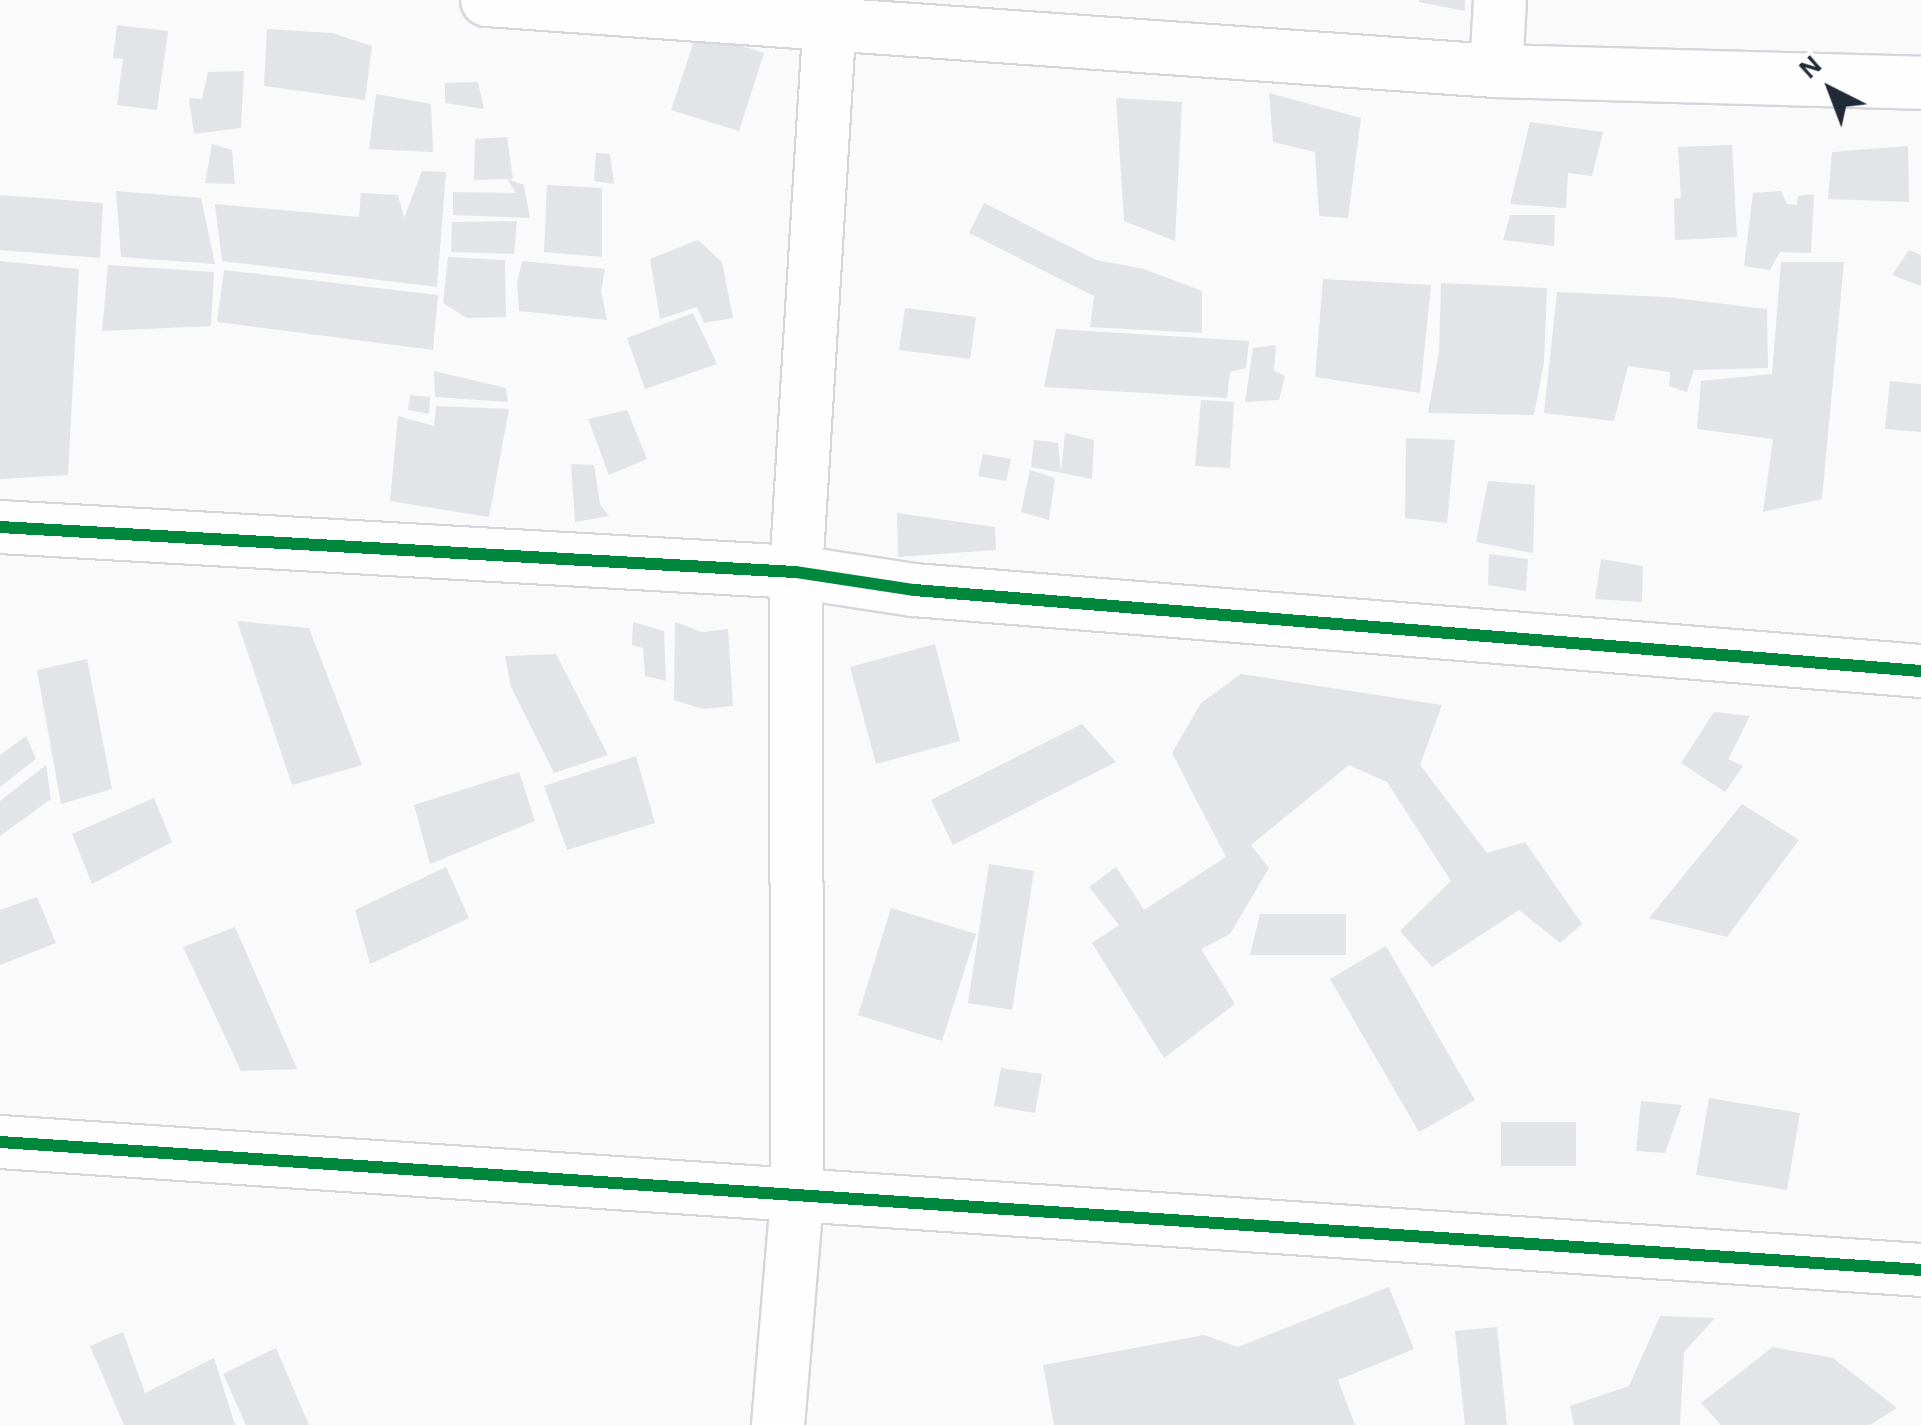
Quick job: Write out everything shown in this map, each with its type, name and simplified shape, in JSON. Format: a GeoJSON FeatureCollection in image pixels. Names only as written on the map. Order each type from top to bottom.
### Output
{"type":"FeatureCollection","features":[{"type":"Feature","properties":{"kind":"street"},"geometry":{"type":"LineString","coordinates":[[487,0],[831,12],[1496,71],[1921,83]]}},
{"type":"Feature","properties":{"kind":"street"},"geometry":{"type":"LineString","coordinates":[[1496,71],[1500,0]]}},
{"type":"Feature","properties":{"kind":"street"},"geometry":{"type":"LineString","coordinates":[[778,1425],[797,1198],[796,572],[831,12]]}},
{"type":"Feature","properties":{"kind":"street"},"geometry":{"type":"LineString","coordinates":[[0,527],[796,572],[914,590],[1921,670]]}},
{"type":"Feature","properties":{"kind":"street"},"geometry":{"type":"LineString","coordinates":[[0,1142],[1921,1270]]}},
{"type":"Feature","properties":{"kind":"building"},"geometry":{"type":"Polygon","coordinates":[[[1465,0],[1465,11],[1419,2],[1465,0]]]}},
{"type":"Feature","properties":{"kind":"building"},"geometry":{"type":"Polygon","coordinates":[[[117,25],[168,31],[157,110],[117,105],[123,59],[113,58],[117,25]]]}},
{"type":"Feature","properties":{"kind":"building"},"geometry":{"type":"Polygon","coordinates":[[[267,29],[332,33],[372,46],[365,100],[264,86],[267,29]]]}},
{"type":"Feature","properties":{"kind":"building"},"geometry":{"type":"Polygon","coordinates":[[[697,32],[764,53],[739,131],[671,110],[697,32]]]}},
{"type":"Feature","properties":{"kind":"building"},"geometry":{"type":"Polygon","coordinates":[[[244,71],[241,128],[194,134],[189,98],[202,99],[208,72],[244,71]]]}},
{"type":"Feature","properties":{"kind":"building"},"geometry":{"type":"Polygon","coordinates":[[[478,82],[484,109],[445,103],[445,83],[478,82]]]}},
{"type":"Feature","properties":{"kind":"building"},"geometry":{"type":"Polygon","coordinates":[[[1269,93],[1361,118],[1348,218],[1319,216],[1315,152],[1273,142],[1269,93]]]}},
{"type":"Feature","properties":{"kind":"building"},"geometry":{"type":"Polygon","coordinates":[[[376,94],[431,104],[433,152],[369,149],[376,94]]]}},
{"type":"Feature","properties":{"kind":"building"},"geometry":{"type":"Polygon","coordinates":[[[1116,98],[1182,102],[1175,241],[1124,221],[1116,98]]]}},
{"type":"Feature","properties":{"kind":"building"},"geometry":{"type":"Polygon","coordinates":[[[1530,122],[1603,132],[1592,176],[1568,173],[1566,208],[1510,204],[1530,122]]]}},
{"type":"Feature","properties":{"kind":"building"},"geometry":{"type":"Polygon","coordinates":[[[507,137],[513,179],[474,180],[475,139],[507,137]]]}},
{"type":"Feature","properties":{"kind":"building"},"geometry":{"type":"Polygon","coordinates":[[[212,144],[232,150],[235,184],[205,183],[212,144]]]}},
{"type":"Feature","properties":{"kind":"building"},"geometry":{"type":"Polygon","coordinates":[[[1732,145],[1737,237],[1675,240],[1674,199],[1681,198],[1678,147],[1732,145]]]}},
{"type":"Feature","properties":{"kind":"building"},"geometry":{"type":"Polygon","coordinates":[[[1908,146],[1909,202],[1828,199],[1832,152],[1908,146]]]}},
{"type":"Feature","properties":{"kind":"building"},"geometry":{"type":"Polygon","coordinates":[[[596,153],[610,154],[614,184],[594,181],[596,153]]]}},
{"type":"Feature","properties":{"kind":"building"},"geometry":{"type":"Polygon","coordinates":[[[422,171],[446,172],[437,287],[222,261],[215,204],[359,217],[361,193],[398,195],[404,218],[422,171]]]}},
{"type":"Feature","properties":{"kind":"building"},"geometry":{"type":"Polygon","coordinates":[[[507,179],[524,185],[530,218],[453,215],[453,192],[516,193],[507,179]]]}},
{"type":"Feature","properties":{"kind":"building"},"geometry":{"type":"Polygon","coordinates":[[[547,185],[602,188],[602,257],[544,252],[547,185]]]}},
{"type":"Feature","properties":{"kind":"building"},"geometry":{"type":"Polygon","coordinates":[[[116,191],[201,198],[215,264],[121,257],[116,191]]]}},
{"type":"Feature","properties":{"kind":"building"},"geometry":{"type":"Polygon","coordinates":[[[1781,191],[1787,204],[1797,205],[1798,196],[1814,194],[1811,253],[1780,252],[1770,270],[1744,266],[1753,193],[1781,191]]]}},
{"type":"Feature","properties":{"kind":"building"},"geometry":{"type":"Polygon","coordinates":[[[0,195],[103,203],[100,258],[0,250],[0,195]]]}},
{"type":"Feature","properties":{"kind":"building"},"geometry":{"type":"Polygon","coordinates":[[[984,203],[1096,260],[1144,269],[1202,291],[1202,333],[1090,327],[1094,296],[969,233],[984,203]]]}},
{"type":"Feature","properties":{"kind":"building"},"geometry":{"type":"Polygon","coordinates":[[[1510,215],[1555,215],[1554,246],[1503,240],[1510,215]]]}},
{"type":"Feature","properties":{"kind":"building"},"geometry":{"type":"Polygon","coordinates":[[[517,221],[514,254],[451,252],[452,222],[517,221]]]}},
{"type":"Feature","properties":{"kind":"building"},"geometry":{"type":"Polygon","coordinates":[[[698,240],[722,262],[733,318],[704,323],[697,307],[660,319],[650,259],[698,240]]]}},
{"type":"Feature","properties":{"kind":"building"},"geometry":{"type":"Polygon","coordinates":[[[1909,250],[1921,255],[1921,286],[1892,275],[1909,250]]]}},
{"type":"Feature","properties":{"kind":"building"},"geometry":{"type":"Polygon","coordinates":[[[448,257],[505,260],[506,317],[467,318],[443,303],[448,257]]]}},
{"type":"Feature","properties":{"kind":"building"},"geometry":{"type":"Polygon","coordinates":[[[0,261],[79,269],[68,475],[0,479],[0,261]]]}},
{"type":"Feature","properties":{"kind":"building"},"geometry":{"type":"Polygon","coordinates":[[[522,261],[605,269],[601,291],[607,320],[519,311],[517,283],[522,261]]]}},
{"type":"Feature","properties":{"kind":"building"},"geometry":{"type":"Polygon","coordinates":[[[1781,262],[1844,262],[1822,499],[1763,512],[1773,439],[1697,429],[1701,381],[1772,374],[1781,262]]]}},
{"type":"Feature","properties":{"kind":"building"},"geometry":{"type":"Polygon","coordinates":[[[108,265],[214,272],[211,326],[102,331],[108,265]]]}},
{"type":"Feature","properties":{"kind":"building"},"geometry":{"type":"Polygon","coordinates":[[[224,270],[438,295],[433,350],[217,322],[224,270]]]}},
{"type":"Feature","properties":{"kind":"building"},"geometry":{"type":"Polygon","coordinates":[[[1323,279],[1431,285],[1420,393],[1315,377],[1323,279]]]}},
{"type":"Feature","properties":{"kind":"building"},"geometry":{"type":"Polygon","coordinates":[[[1441,283],[1547,288],[1544,363],[1534,415],[1428,413],[1439,352],[1441,283]]]}},
{"type":"Feature","properties":{"kind":"building"},"geometry":{"type":"Polygon","coordinates":[[[1557,292],[1665,297],[1767,309],[1768,368],[1694,370],[1687,392],[1669,386],[1670,372],[1628,366],[1614,421],[1544,413],[1557,292]]]}},
{"type":"Feature","properties":{"kind":"building"},"geometry":{"type":"Polygon","coordinates":[[[905,308],[976,317],[970,359],[899,350],[905,308]]]}},
{"type":"Feature","properties":{"kind":"building"},"geometry":{"type":"Polygon","coordinates":[[[693,313],[717,364],[645,389],[627,338],[693,313]]]}},
{"type":"Feature","properties":{"kind":"building"},"geometry":{"type":"Polygon","coordinates":[[[1056,329],[1249,341],[1246,368],[1230,372],[1227,398],[1044,387],[1056,329]]]}},
{"type":"Feature","properties":{"kind":"building"},"geometry":{"type":"Polygon","coordinates":[[[1276,345],[1274,371],[1285,376],[1279,400],[1245,402],[1253,348],[1276,345]]]}},
{"type":"Feature","properties":{"kind":"building"},"geometry":{"type":"Polygon","coordinates":[[[434,371],[506,388],[508,402],[435,397],[434,371]]]}},
{"type":"Feature","properties":{"kind":"building"},"geometry":{"type":"Polygon","coordinates":[[[1890,381],[1921,384],[1921,432],[1885,429],[1890,381]]]}},
{"type":"Feature","properties":{"kind":"building"},"geometry":{"type":"Polygon","coordinates":[[[410,395],[430,397],[429,414],[408,410],[410,395]]]}},
{"type":"Feature","properties":{"kind":"building"},"geometry":{"type":"Polygon","coordinates":[[[1201,400],[1234,402],[1230,468],[1195,466],[1201,400]]]}},
{"type":"Feature","properties":{"kind":"building"},"geometry":{"type":"Polygon","coordinates":[[[436,406],[509,409],[489,517],[390,501],[398,416],[434,426],[436,406]]]}},
{"type":"Feature","properties":{"kind":"building"},"geometry":{"type":"Polygon","coordinates":[[[627,410],[647,459],[609,475],[588,419],[627,410]]]}},
{"type":"Feature","properties":{"kind":"building"},"geometry":{"type":"Polygon","coordinates":[[[1065,433],[1094,440],[1092,479],[1061,473],[1065,433]]]}},
{"type":"Feature","properties":{"kind":"building"},"geometry":{"type":"Polygon","coordinates":[[[1406,438],[1455,440],[1447,523],[1405,518],[1406,438]]]}},
{"type":"Feature","properties":{"kind":"building"},"geometry":{"type":"Polygon","coordinates":[[[1034,440],[1058,443],[1061,473],[1031,467],[1034,440]]]}},
{"type":"Feature","properties":{"kind":"building"},"geometry":{"type":"Polygon","coordinates":[[[983,454],[1011,459],[1006,481],[978,476],[983,454]]]}},
{"type":"Feature","properties":{"kind":"building"},"geometry":{"type":"Polygon","coordinates":[[[571,464],[594,465],[600,504],[609,516],[575,522],[571,464]]]}},
{"type":"Feature","properties":{"kind":"building"},"geometry":{"type":"Polygon","coordinates":[[[1030,470],[1055,478],[1049,520],[1021,512],[1030,470]]]}},
{"type":"Feature","properties":{"kind":"building"},"geometry":{"type":"Polygon","coordinates":[[[1488,481],[1535,485],[1533,553],[1476,542],[1488,481]]]}},
{"type":"Feature","properties":{"kind":"building"},"geometry":{"type":"Polygon","coordinates":[[[897,513],[995,527],[996,550],[898,557],[897,513]]]}},
{"type":"Feature","properties":{"kind":"building"},"geometry":{"type":"Polygon","coordinates":[[[1489,554],[1528,559],[1526,591],[1488,585],[1489,554]]]}},
{"type":"Feature","properties":{"kind":"building"},"geometry":{"type":"Polygon","coordinates":[[[1601,559],[1643,566],[1642,602],[1595,599],[1601,559]]]}},
{"type":"Feature","properties":{"kind":"building"},"geometry":{"type":"Polygon","coordinates":[[[237,621],[309,628],[362,765],[292,785],[237,621]]]}},
{"type":"Feature","properties":{"kind":"building"},"geometry":{"type":"Polygon","coordinates":[[[633,622],[664,631],[666,681],[645,676],[643,648],[632,645],[633,622]]]}},
{"type":"Feature","properties":{"kind":"building"},"geometry":{"type":"Polygon","coordinates":[[[675,622],[702,632],[728,629],[733,706],[703,709],[674,700],[675,622]]]}},
{"type":"Feature","properties":{"kind":"building"},"geometry":{"type":"Polygon","coordinates":[[[935,644],[960,741],[876,764],[850,667],[935,644]]]}},
{"type":"Feature","properties":{"kind":"building"},"geometry":{"type":"Polygon","coordinates":[[[556,654],[608,755],[554,773],[511,687],[505,656],[556,654]]]}},
{"type":"Feature","properties":{"kind":"building"},"geometry":{"type":"Polygon","coordinates":[[[87,659],[112,789],[61,804],[37,670],[87,659]]]}},
{"type":"Feature","properties":{"kind":"building"},"geometry":{"type":"Polygon","coordinates":[[[1241,674],[1442,705],[1420,765],[1487,853],[1525,842],[1582,924],[1560,943],[1519,910],[1432,967],[1400,931],[1451,881],[1387,782],[1349,765],[1251,845],[1269,868],[1230,934],[1201,949],[1235,1004],[1164,1058],[1092,943],[1119,925],[1089,887],[1116,867],[1144,910],[1226,857],[1172,753],[1201,703],[1241,674]]]}},
{"type":"Feature","properties":{"kind":"building"},"geometry":{"type":"Polygon","coordinates":[[[1714,712],[1750,716],[1728,759],[1743,766],[1725,792],[1681,763],[1714,712]]]}},
{"type":"Feature","properties":{"kind":"building"},"geometry":{"type":"Polygon","coordinates":[[[1082,724],[1116,762],[953,845],[931,800],[1082,724]]]}},
{"type":"Feature","properties":{"kind":"building"},"geometry":{"type":"Polygon","coordinates":[[[26,736],[36,759],[0,787],[0,755],[26,736]]]}},
{"type":"Feature","properties":{"kind":"building"},"geometry":{"type":"Polygon","coordinates":[[[636,756],[655,823],[567,850],[544,786],[636,756]]]}},
{"type":"Feature","properties":{"kind":"building"},"geometry":{"type":"Polygon","coordinates":[[[46,765],[51,799],[0,836],[0,801],[46,765]]]}},
{"type":"Feature","properties":{"kind":"building"},"geometry":{"type":"Polygon","coordinates":[[[519,772],[535,821],[430,864],[414,805],[519,772]]]}},
{"type":"Feature","properties":{"kind":"building"},"geometry":{"type":"Polygon","coordinates":[[[154,798],[172,842],[92,884],[72,834],[154,798]]]}},
{"type":"Feature","properties":{"kind":"building"},"geometry":{"type":"Polygon","coordinates":[[[1742,804],[1799,840],[1727,937],[1649,918],[1742,804]]]}},
{"type":"Feature","properties":{"kind":"building"},"geometry":{"type":"Polygon","coordinates":[[[989,864],[1034,871],[1012,1010],[968,1003],[989,864]]]}},
{"type":"Feature","properties":{"kind":"building"},"geometry":{"type":"Polygon","coordinates":[[[446,867],[469,918],[370,964],[355,910],[446,867]]]}},
{"type":"Feature","properties":{"kind":"building"},"geometry":{"type":"Polygon","coordinates":[[[37,897],[56,943],[0,965],[0,910],[37,897]]]}},
{"type":"Feature","properties":{"kind":"building"},"geometry":{"type":"Polygon","coordinates":[[[891,908],[976,934],[942,1041],[858,1015],[891,908]]]}},
{"type":"Feature","properties":{"kind":"building"},"geometry":{"type":"Polygon","coordinates":[[[1260,914],[1346,914],[1346,955],[1250,955],[1260,914]]]}},
{"type":"Feature","properties":{"kind":"building"},"geometry":{"type":"Polygon","coordinates":[[[235,927],[297,1069],[241,1071],[183,947],[235,927]]]}},
{"type":"Feature","properties":{"kind":"building"},"geometry":{"type":"Polygon","coordinates":[[[1386,946],[1475,1100],[1419,1132],[1330,979],[1386,946]]]}},
{"type":"Feature","properties":{"kind":"building"},"geometry":{"type":"Polygon","coordinates":[[[1001,1068],[1042,1074],[1035,1113],[994,1106],[1001,1068]]]}},
{"type":"Feature","properties":{"kind":"building"},"geometry":{"type":"Polygon","coordinates":[[[1709,1098],[1800,1113],[1787,1190],[1696,1175],[1709,1098]]]}},
{"type":"Feature","properties":{"kind":"building"},"geometry":{"type":"Polygon","coordinates":[[[1641,1101],[1682,1105],[1665,1153],[1636,1151],[1641,1101]]]}},
{"type":"Feature","properties":{"kind":"building"},"geometry":{"type":"Polygon","coordinates":[[[1501,1122],[1576,1122],[1576,1166],[1501,1166],[1501,1122]]]}},
{"type":"Feature","properties":{"kind":"building"},"geometry":{"type":"Polygon","coordinates":[[[1389,1287],[1414,1349],[1338,1380],[1355,1425],[1054,1425],[1043,1365],[1204,1335],[1238,1347],[1389,1287]]]}},
{"type":"Feature","properties":{"kind":"building"},"geometry":{"type":"Polygon","coordinates":[[[1660,1316],[1715,1318],[1684,1352],[1680,1425],[1574,1425],[1570,1406],[1629,1386],[1660,1316]]]}},
{"type":"Feature","properties":{"kind":"building"},"geometry":{"type":"Polygon","coordinates":[[[1497,1327],[1507,1425],[1465,1425],[1455,1331],[1497,1327]]]}},
{"type":"Feature","properties":{"kind":"building"},"geometry":{"type":"Polygon","coordinates":[[[123,1332],[145,1393],[214,1358],[235,1425],[124,1425],[90,1346],[123,1332]]]}},
{"type":"Feature","properties":{"kind":"building"},"geometry":{"type":"Polygon","coordinates":[[[1773,1347],[1833,1358],[1897,1408],[1870,1425],[1721,1425],[1701,1403],[1773,1347]]]}},
{"type":"Feature","properties":{"kind":"building"},"geometry":{"type":"Polygon","coordinates":[[[276,1348],[309,1425],[246,1425],[223,1374],[276,1348]]]}},
{"type":"Feature","properties":{"kind":"cycle path"},"geometry":{"type":"LineString","coordinates":[[0,527],[796,572],[914,590],[1921,671]]}},
{"type":"Feature","properties":{"kind":"cycle path"},"geometry":{"type":"LineString","coordinates":[[0,1142],[1921,1270]]}}]}
